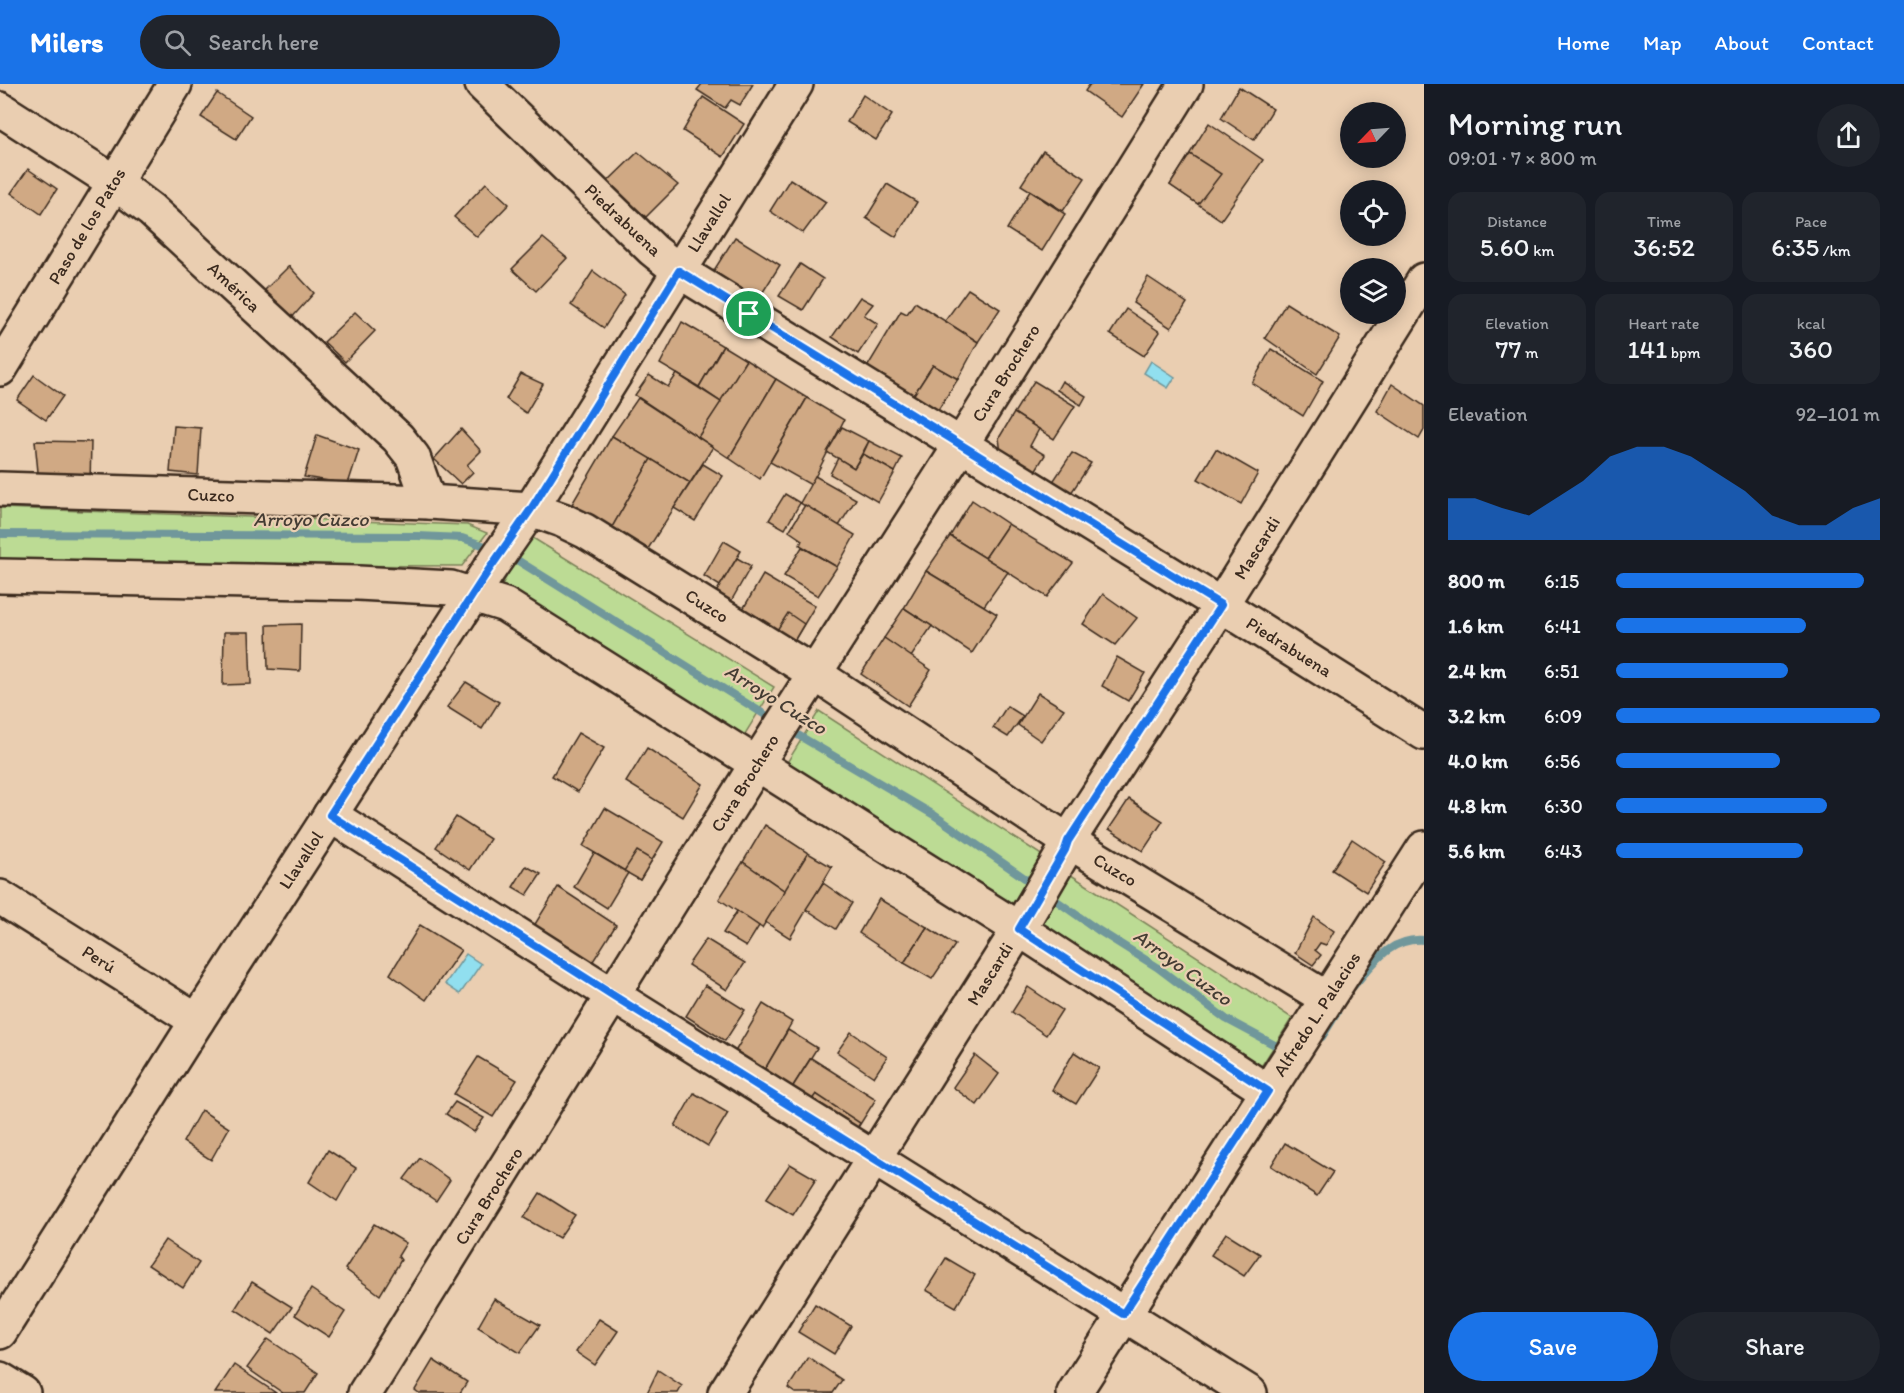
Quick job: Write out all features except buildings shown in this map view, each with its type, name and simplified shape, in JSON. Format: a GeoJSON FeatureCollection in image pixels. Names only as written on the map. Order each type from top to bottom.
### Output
{"type":"FeatureCollection","features":[{"type":"Feature","properties":{"kind":"street","name":"Paso de los Patos"},"geometry":{"type":"LineString","coordinates":[[0,369],[175,84]]}},
{"type":"Feature","properties":{"kind":"street","name":"Piedrabuena"},"geometry":{"type":"LineString","coordinates":[[482,84],[653,250],[679,271],[1424,733]]}},
{"type":"Feature","properties":{"kind":"street","name":"Llavallol"},"geometry":{"type":"LineString","coordinates":[[0,1332],[197,1021],[523,519],[796,84]]}},
{"type":"Feature","properties":{"kind":"street","name":"Cura Brochero"},"geometry":{"type":"LineString","coordinates":[[365,1393],[764,752],[1186,84]]}},
{"type":"Feature","properties":{"kind":"street","name":"América"},"geometry":{"type":"LineString","coordinates":[[0,108],[114,182],[151,210],[398,438],[413,458],[429,502]]}},
{"type":"Feature","properties":{"kind":"street","name":"Mascardi"},"geometry":{"type":"LineString","coordinates":[[726,1393],[1021,925],[1066,845],[1221,605],[1424,280]]}},
{"type":"Feature","properties":{"kind":"street","name":"Cuzco"},"geometry":{"type":"LineString","coordinates":[[0,489],[429,502],[523,519],[562,520],[585,531],[806,686],[1322,1003]]}},
{"type":"Feature","properties":{"kind":"street"},"geometry":{"type":"LineString","coordinates":[[0,576],[358,583],[451,588],[481,583],[505,605],[764,752],[1268,1091]]}},
{"type":"Feature","properties":{"kind":"street"},"geometry":{"type":"LineString","coordinates":[[330,815],[873,1159],[1250,1393]]}},
{"type":"Feature","properties":{"kind":"street","name":"Alfredo L. Palacios"},"geometry":{"type":"LineString","coordinates":[[1074,1393],[1322,1003],[1419,866]]}},
{"type":"Feature","properties":{"kind":"street","name":"Perú"},"geometry":{"type":"LineString","coordinates":[[0,897],[197,1021]]}},
{"type":"Feature","properties":{"kind":"street"},"geometry":{"type":"LineString","coordinates":[[0,1379],[23,1393]]}},
{"type":"Feature","properties":{"kind":"green space"},"geometry":{"type":"Polygon","coordinates":[[[0,508],[467,525],[487,533],[462,566],[0,564],[0,508]]]}},
{"type":"Feature","properties":{"kind":"green space"},"geometry":{"type":"Polygon","coordinates":[[[528,535],[774,687],[740,742],[500,589],[528,535]]]}},
{"type":"Feature","properties":{"kind":"green space"},"geometry":{"type":"Polygon","coordinates":[[[819,711],[1043,856],[1008,911],[783,769],[819,711]]]}},
{"type":"Feature","properties":{"kind":"green space"},"geometry":{"type":"Polygon","coordinates":[[[1068,873],[1292,1018],[1257,1073],[1032,930],[1068,873]]]}},
{"type":"Feature","properties":{"kind":"water"},"geometry":{"type":"Polygon","coordinates":[[[1151,361],[1175,377],[1168,388],[1144,373],[1151,361]]]}},
{"type":"Feature","properties":{"kind":"water"},"geometry":{"type":"Polygon","coordinates":[[[466,954],[481,964],[460,994],[445,984],[466,954]]]}},
{"type":"Feature","properties":{"kind":"waterway","name":"Arroyo Cuzco"},"geometry":{"type":"LineString","coordinates":[[0,534],[418,536],[462,538],[494,549]]}},
{"type":"Feature","properties":{"kind":"waterway","name":"Arroyo Cuzco"},"geometry":{"type":"LineString","coordinates":[[509,555],[775,721]]}},
{"type":"Feature","properties":{"kind":"waterway","name":"Arroyo Cuzco"},"geometry":{"type":"LineString","coordinates":[[786,728],[934,815],[1036,886]]}},
{"type":"Feature","properties":{"kind":"waterway","name":"Arroyo Cuzco"},"geometry":{"type":"LineString","coordinates":[[1047,894],[1157,967],[1226,1019],[1286,1051]]}},
{"type":"Feature","properties":{"kind":"waterway","name":"Arroyo Cuzco"},"geometry":{"type":"LineString","coordinates":[[1351,989],[1391,948],[1412,940],[1424,940]]}},
{"type":"Feature","properties":{"kind":"waterway","name":"Arroyo Cuzco"},"geometry":{"type":"LineString","coordinates":[[1322,1037],[1337,1013]]}},
{"type":"Feature","properties":{"kind":"route"},"geometry":{"type":"LineString","coordinates":[[679,271],[749,314],[1221,605],[1068,841],[1019,929],[1268,1091],[1123,1314],[873,1159],[330,815],[488,571],[531,509],[679,271]]}}]}
